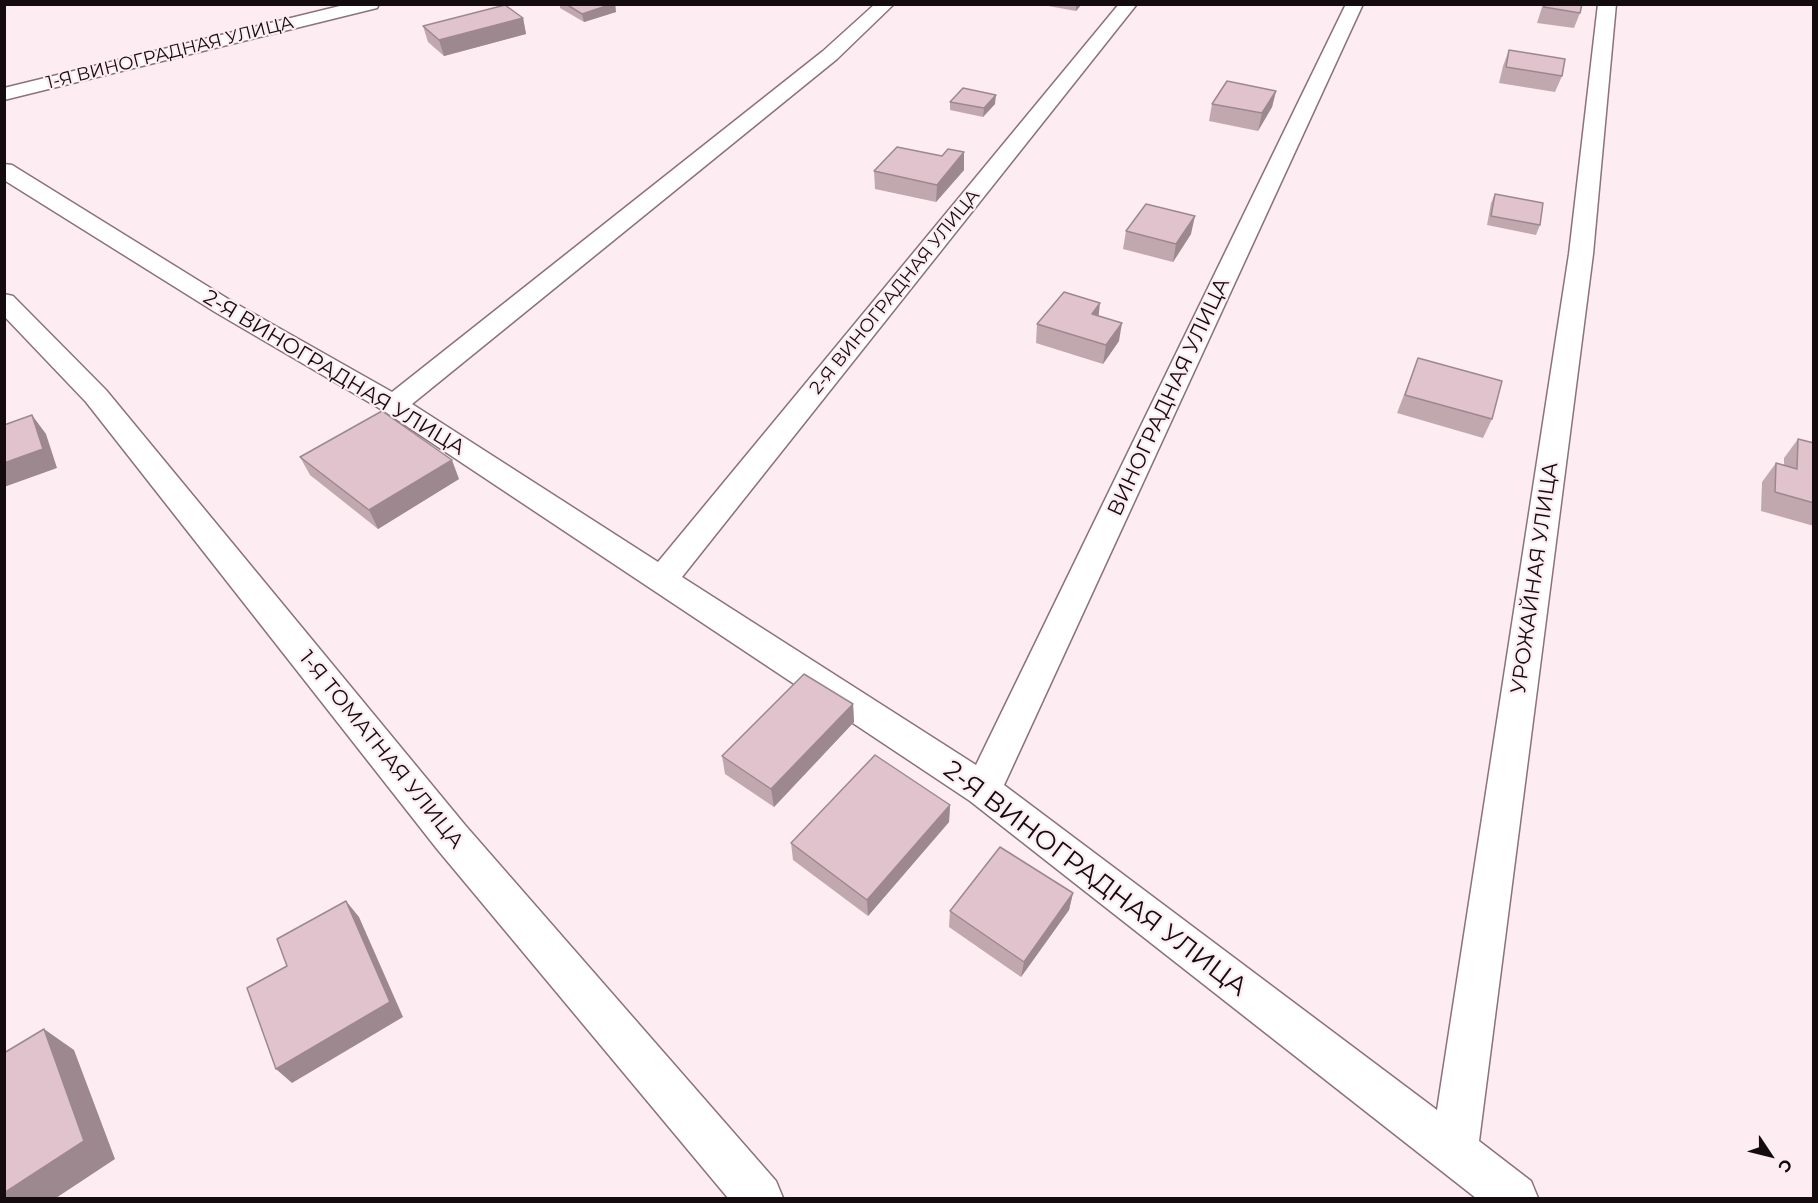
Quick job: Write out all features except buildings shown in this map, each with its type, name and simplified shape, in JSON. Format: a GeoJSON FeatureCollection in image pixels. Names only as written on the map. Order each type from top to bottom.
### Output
{"type":"FeatureCollection","features":[{"type":"Feature","properties":{"kind":"street","name":"1-Я ВИНОГРАДНАЯ УЛИЦА"},"geometry":{"type":"LineString","coordinates":[[4,94],[371,4]]}},
{"type":"Feature","properties":{"kind":"street"},"geometry":{"type":"LineString","coordinates":[[394,405],[830,55],[886,4]]}},
{"type":"Feature","properties":{"kind":"street","name":"2-Я ВИНОГРАДНАЯ УЛИЦА"},"geometry":{"type":"LineString","coordinates":[[661,580],[1129,4]]}},
{"type":"Feature","properties":{"kind":"street","name":"ВИНОГРАДНАЯ УЛИЦА"},"geometry":{"type":"LineString","coordinates":[[984,790],[1355,4]]}},
{"type":"Feature","properties":{"kind":"street","name":"УРОЖАЙНАЯ УЛИЦА"},"geometry":{"type":"LineString","coordinates":[[1454,1151],[1581,254],[1607,4]]}},
{"type":"Feature","properties":{"kind":"street","name":"2-Я ВИНОГРАДНАЯ УЛИЦА"},"geometry":{"type":"LineString","coordinates":[[4,170],[224,307],[394,405],[984,790],[1515,1198]]}},
{"type":"Feature","properties":{"kind":"street","name":"1-Я ТОМАТНАЯ УЛИЦА"},"geometry":{"type":"LineString","coordinates":[[4,301],[96,396],[451,837],[759,1198]]}}]}
